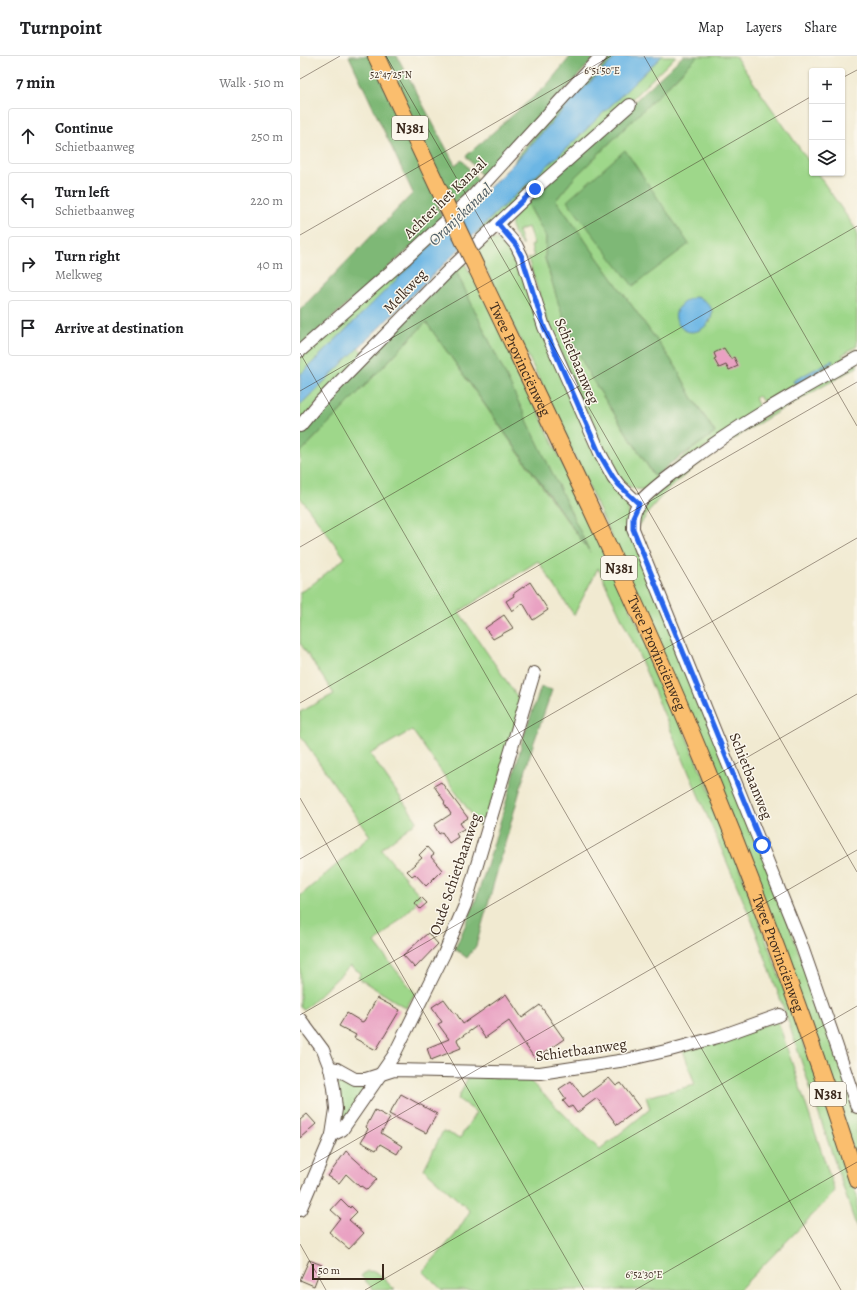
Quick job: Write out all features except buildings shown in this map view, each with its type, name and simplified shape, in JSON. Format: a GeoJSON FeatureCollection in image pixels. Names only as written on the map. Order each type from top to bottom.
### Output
{"type":"FeatureCollection","features":[{"type":"Feature","properties":{"kind":"main road","name":"Twee Provinciënweg"},"geometry":{"type":"LineString","coordinates":[[376,56],[602,530],[695,742],[776,946],[857,1180]]}},
{"type":"Feature","properties":{"kind":"street","name":"Achter het Kanaal"},"geometry":{"type":"LineString","coordinates":[[300,351],[405,259],[472,197],[601,56]]}},
{"type":"Feature","properties":{"kind":"street","name":"Melkweg"},"geometry":{"type":"LineString","coordinates":[[300,426],[319,403],[450,269],[535,189],[630,105]]}},
{"type":"Feature","properties":{"kind":"street","name":"Schietbaanweg"},"geometry":{"type":"LineString","coordinates":[[498,224],[516,245],[522,257],[544,327],[600,455],[619,485],[639,504]]}},
{"type":"Feature","properties":{"kind":"street","name":"Schietbaanweg"},"geometry":{"type":"LineString","coordinates":[[857,358],[724,435],[657,486],[639,504],[633,517],[633,529],[801,944],[857,1107]]}},
{"type":"Feature","properties":{"kind":"street","name":"Oude Schietbaanweg"},"geometry":{"type":"LineString","coordinates":[[332,1135],[342,1130],[400,1044],[461,916],[534,673]]}},
{"type":"Feature","properties":{"kind":"street","name":"Schietbaanweg"},"geometry":{"type":"LineString","coordinates":[[380,1074],[394,1070],[540,1073],[585,1067],[670,1050],[718,1037],[780,1015]]}},
{"type":"Feature","properties":{"kind":"street"},"geometry":{"type":"LineString","coordinates":[[300,1019],[323,1050],[330,1068],[336,1109],[332,1135],[300,1210]]}},
{"type":"Feature","properties":{"kind":"street"},"geometry":{"type":"LineString","coordinates":[[330,1068],[337,1069],[355,1079],[366,1079],[380,1074]]}},
{"type":"Feature","properties":{"kind":"green space"},"geometry":{"type":"Polygon","coordinates":[[[349,56],[370,56],[437,201],[438,208],[443,219],[300,346],[300,310],[413,193],[349,56]]]}},
{"type":"Feature","properties":{"kind":"green space"},"geometry":{"type":"Polygon","coordinates":[[[381,56],[397,56],[455,165],[462,160],[478,180],[452,205],[381,56]]]}},
{"type":"Feature","properties":{"kind":"green space"},"geometry":{"type":"Polygon","coordinates":[[[571,56],[596,56],[528,131],[482,176],[466,156],[546,86],[571,56]]]}},
{"type":"Feature","properties":{"kind":"green space"},"geometry":{"type":"Polygon","coordinates":[[[612,56],[617,56],[579,93],[514,163],[516,158],[540,128],[612,56]]]}},
{"type":"Feature","properties":{"kind":"green space"},"geometry":{"type":"Polygon","coordinates":[[[662,56],[676,56],[614,116],[478,236],[476,234],[499,210],[571,144],[662,56]]]}},
{"type":"Feature","properties":{"kind":"green space"},"geometry":{"type":"Polygon","coordinates":[[[683,56],[698,56],[575,177],[556,200],[676,367],[692,397],[715,433],[671,463],[655,477],[590,376],[575,347],[560,309],[545,258],[546,237],[527,202],[683,56]]]}},
{"type":"Feature","properties":{"kind":"green space"},"geometry":{"type":"Polygon","coordinates":[[[698,56],[735,56],[809,162],[809,176],[819,176],[857,231],[857,346],[842,355],[844,357],[857,349],[857,355],[769,405],[763,402],[759,396],[755,398],[758,405],[757,412],[645,489],[634,489],[628,486],[619,479],[560,360],[528,259],[534,257],[531,246],[534,244],[528,227],[518,231],[523,246],[517,239],[512,228],[514,218],[527,202],[546,237],[545,259],[567,329],[590,376],[656,479],[715,432],[692,397],[676,367],[556,200],[575,177],[698,56]],[[695,297],[710,323],[712,311],[702,299],[695,297]],[[832,360],[794,381],[794,383],[798,383],[833,362],[832,360]]]}},
{"type":"Feature","properties":{"kind":"green space"},"geometry":{"type":"Polygon","coordinates":[[[625,150],[689,244],[633,286],[567,201],[625,150]]]}},
{"type":"Feature","properties":{"kind":"green space"},"geometry":{"type":"Polygon","coordinates":[[[448,225],[448,229],[300,375],[300,354],[448,225]]]}},
{"type":"Feature","properties":{"kind":"green space"},"geometry":{"type":"Polygon","coordinates":[[[494,239],[505,242],[513,250],[525,270],[628,504],[629,513],[773,881],[847,1085],[857,1115],[857,1162],[609,531],[543,387],[476,249],[486,241],[494,239]]]}},
{"type":"Feature","properties":{"kind":"green space"},"geometry":{"type":"Polygon","coordinates":[[[463,260],[470,273],[474,274],[647,644],[725,828],[825,1101],[857,1197],[857,1229],[784,1009],[752,921],[638,653],[598,568],[574,615],[538,561],[459,612],[523,705],[484,832],[412,730],[370,754],[417,821],[381,849],[422,898],[375,943],[415,993],[406,1008],[358,978],[361,973],[350,966],[304,1010],[300,1006],[300,896],[370,836],[300,735],[300,712],[334,694],[300,643],[300,592],[309,587],[345,558],[300,497],[300,453],[426,322],[588,549],[455,269],[463,260]]]}},
{"type":"Feature","properties":{"kind":"green space"},"geometry":{"type":"Polygon","coordinates":[[[455,269],[590,552],[426,322],[300,453],[300,430],[455,269]]]}},
{"type":"Feature","properties":{"kind":"green space"},"geometry":{"type":"Polygon","coordinates":[[[358,348],[364,353],[300,422],[300,405],[358,348]]]}},
{"type":"Feature","properties":{"kind":"green space"},"geometry":{"type":"Polygon","coordinates":[[[857,360],[857,367],[735,438],[696,466],[662,496],[638,527],[640,514],[647,503],[664,485],[696,458],[857,360]]]}},
{"type":"Feature","properties":{"kind":"green space"},"geometry":{"type":"Polygon","coordinates":[[[541,687],[552,690],[532,748],[476,946],[467,958],[455,949],[474,905],[487,866],[512,782],[523,738],[541,687]]]}},
{"type":"Feature","properties":{"kind":"green space"},"geometry":{"type":"Polygon","coordinates":[[[778,1021],[835,1192],[739,1290],[442,1290],[423,1271],[455,1235],[470,1211],[424,1169],[443,1131],[460,1138],[476,1112],[458,1099],[468,1077],[527,1078],[600,1150],[650,1109],[646,1097],[695,1085],[683,1050],[778,1021]]]}},
{"type":"Feature","properties":{"kind":"green space"},"geometry":{"type":"Polygon","coordinates":[[[337,1074],[368,1083],[340,1127],[337,1074]]]}},
{"type":"Feature","properties":{"kind":"green space"},"geometry":{"type":"Polygon","coordinates":[[[367,1271],[377,1272],[395,1290],[374,1290],[361,1276],[367,1271]]]}},
{"type":"Feature","properties":{"kind":"water"},"geometry":{"type":"Polygon","coordinates":[[[617,56],[662,56],[571,144],[499,210],[300,405],[300,375],[514,163],[579,93],[617,56]]]}},
{"type":"Feature","properties":{"kind":"water"},"geometry":{"type":"Polygon","coordinates":[[[695,297],[706,302],[711,309],[712,316],[702,329],[694,332],[686,331],[676,320],[677,311],[682,304],[695,297]]]}},
{"type":"Feature","properties":{"kind":"water"},"geometry":{"type":"Polygon","coordinates":[[[832,360],[833,362],[798,383],[794,383],[793,381],[832,360]]]}},
{"type":"Feature","properties":{"kind":"route"},"geometry":{"type":"LineString","coordinates":[[535,189],[498,224],[516,245],[522,257],[549,340],[600,455],[619,485],[634,501],[639,504],[633,517],[633,529],[762,845]]}},
{"type":"Feature","properties":{"kind":"water label","name":"Oranjekanaal"},"geometry":{"type":"Point","coordinates":[460,214]}}]}
